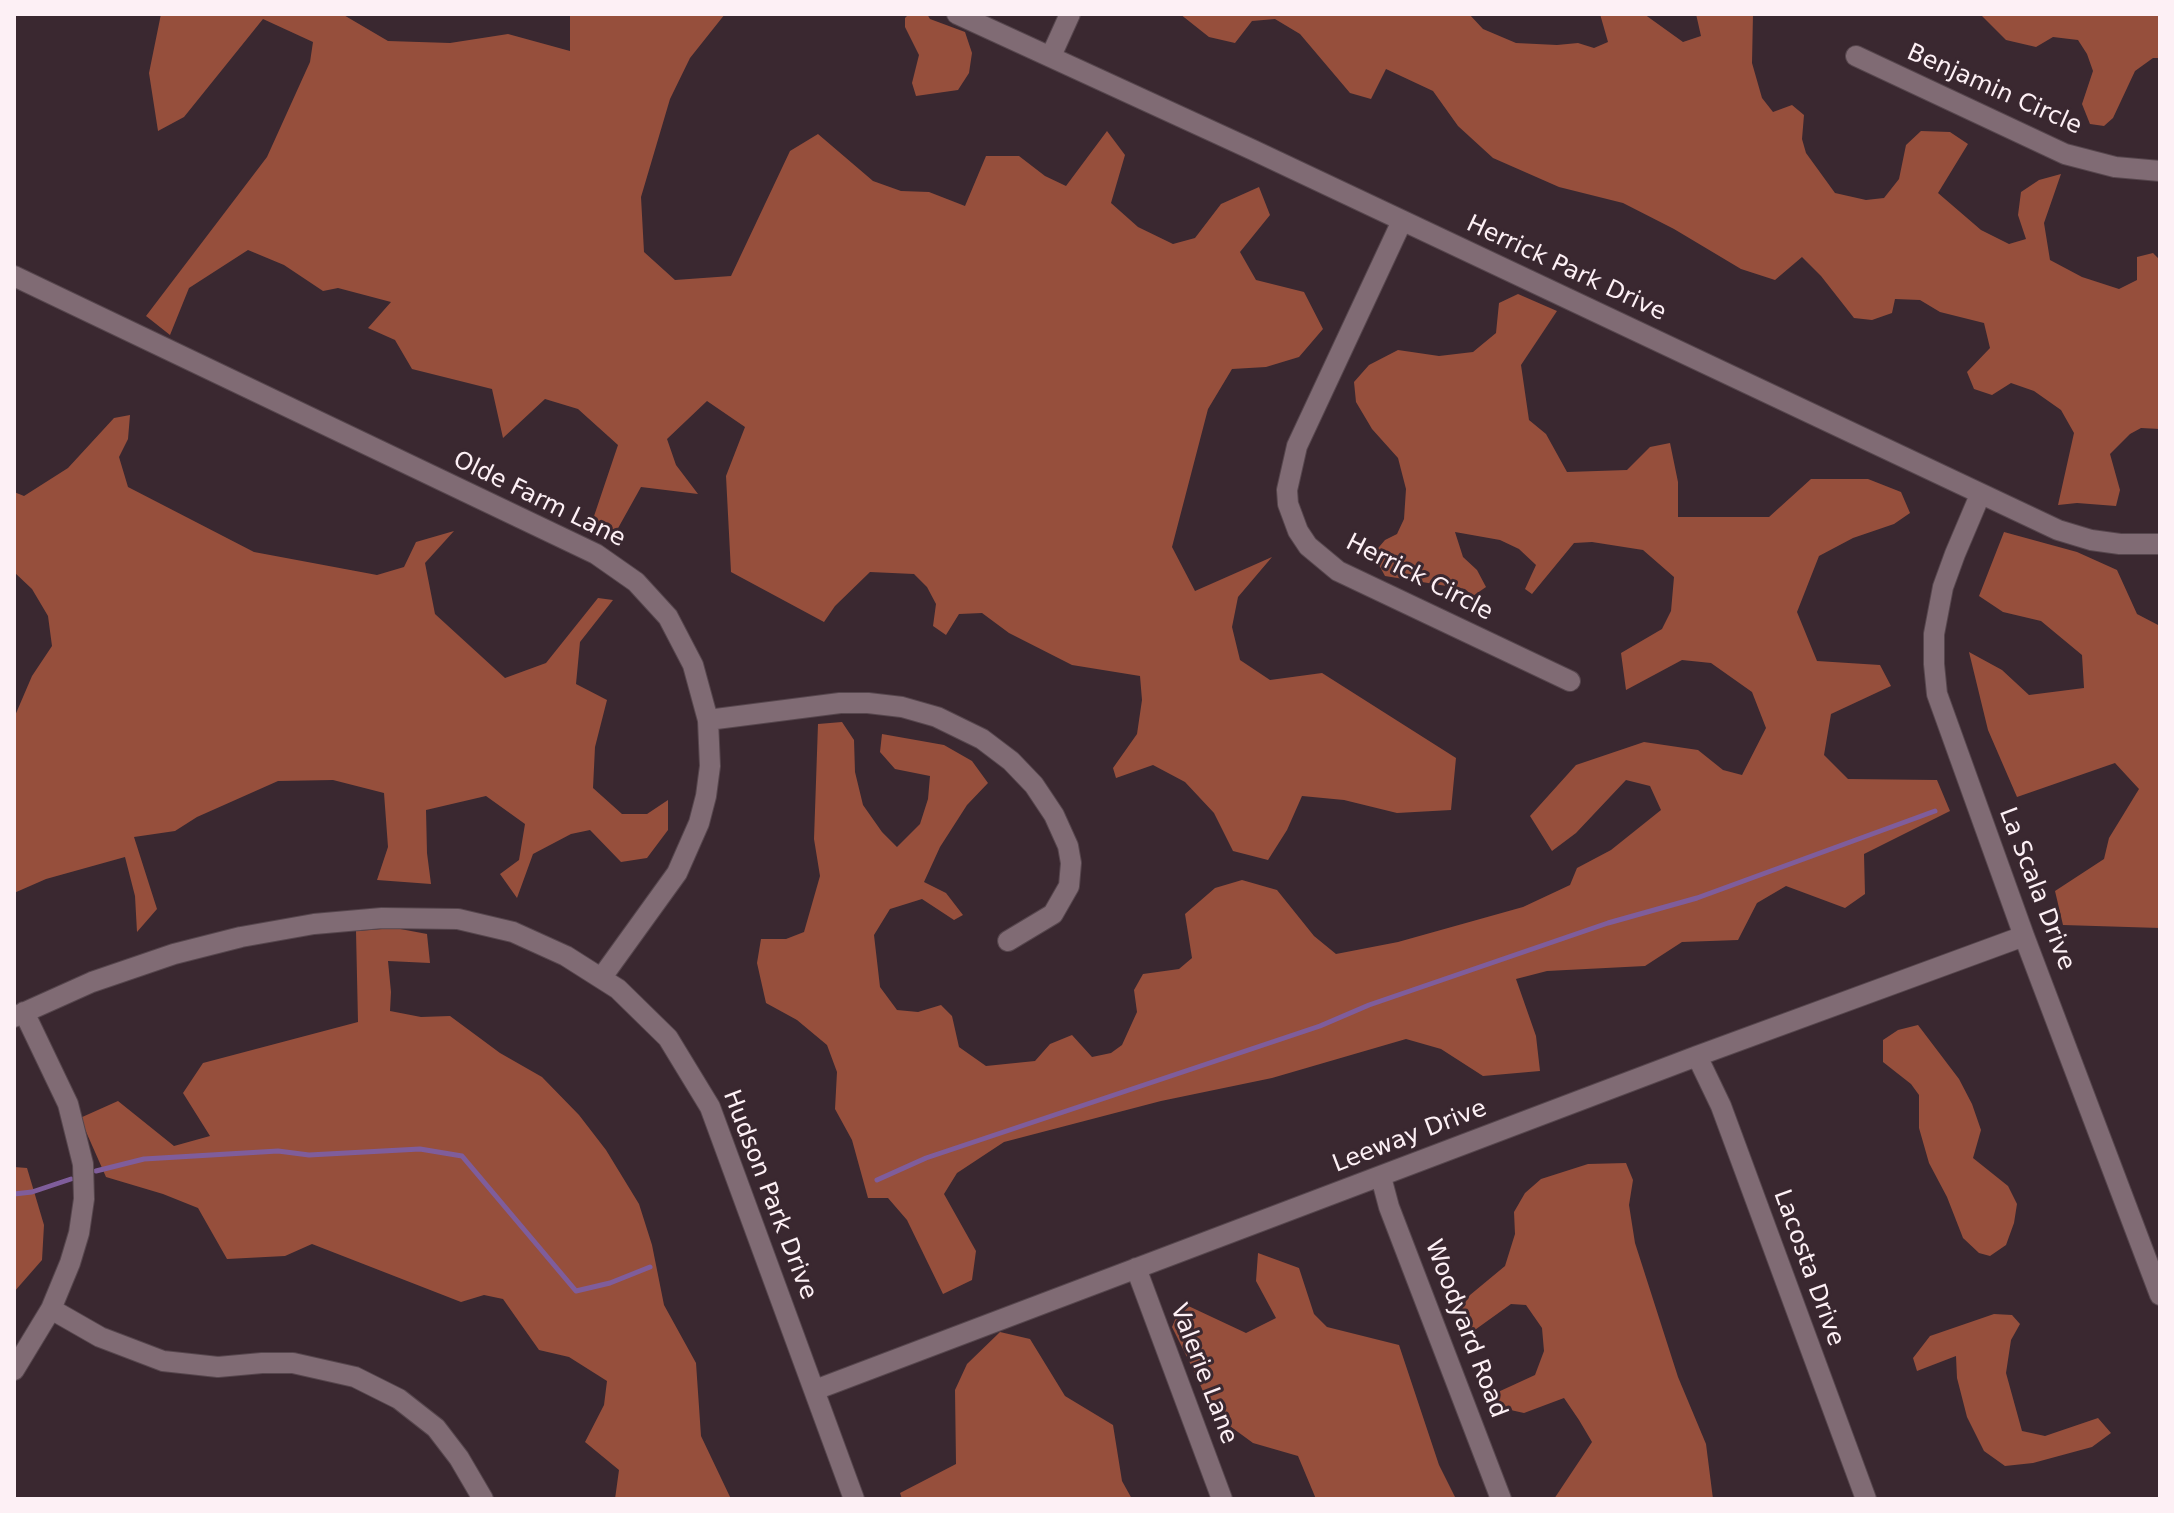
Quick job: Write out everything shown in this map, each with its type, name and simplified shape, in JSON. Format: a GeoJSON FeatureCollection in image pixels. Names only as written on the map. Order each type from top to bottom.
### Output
{"type":"FeatureCollection","features":[{"type":"Feature","properties":{"kind":"street","name":"Herrick Park Drive"},"geometry":{"type":"LineString","coordinates":[[957,14],[2058,530],[2091,540],[2120,544],[2160,544]]}},
{"type":"Feature","properties":{"kind":"street"},"geometry":{"type":"LineString","coordinates":[[1051,56],[1070,14]]}},
{"type":"Feature","properties":{"kind":"street","name":"Benjamin Circle"},"geometry":{"type":"LineString","coordinates":[[1856,56],[2065,154],[2115,167],[2160,171]]}},
{"type":"Feature","properties":{"kind":"street","name":"Herrick Circle"},"geometry":{"type":"LineString","coordinates":[[1402,221],[1297,446],[1287,490],[1288,504],[1298,531],[1308,546],[1338,571],[1570,681]]}},
{"type":"Feature","properties":{"kind":"street","name":"Olde Farm Lane"},"geometry":{"type":"LineString","coordinates":[[14,276],[596,554],[636,582],[668,617],[684,644],[700,686],[708,720],[708,781],[699,823],[677,873],[602,977]]}},
{"type":"Feature","properties":{"kind":"street","name":"La Scala Drive"},"geometry":{"type":"LineString","coordinates":[[1980,495],[1943,587],[1934,634],[1934,664],[1944,718],[2160,1295]]}},
{"type":"Feature","properties":{"kind":"street"},"geometry":{"type":"LineString","coordinates":[[708,720],[840,703],[868,703],[902,707],[937,717],[982,739],[1011,761],[1034,785],[1054,815],[1068,846],[1071,863],[1069,886],[1053,914],[1008,941]]}},
{"type":"Feature","properties":{"kind":"street","name":"Hudson Park Drive"},"geometry":{"type":"LineString","coordinates":[[19,1015],[92,982],[174,954],[241,937],[314,924],[382,918],[458,919],[513,932],[566,956],[618,989],[668,1038],[710,1107],[854,1499]]}},
{"type":"Feature","properties":{"kind":"street","name":"Leeway Drive"},"geometry":{"type":"LineString","coordinates":[[815,1390],[1697,1056],[2024,936]]}},
{"type":"Feature","properties":{"kind":"street"},"geometry":{"type":"LineString","coordinates":[[14,1370],[51,1309],[70,1263],[84,1199],[83,1164],[68,1104],[19,1015]]}},
{"type":"Feature","properties":{"kind":"street","name":"Lacosta Drive"},"geometry":{"type":"LineString","coordinates":[[1697,1056],[1732,1136],[1866,1499]]}},
{"type":"Feature","properties":{"kind":"street","name":"Woodyard Road"},"geometry":{"type":"LineString","coordinates":[[1381,1177],[1389,1207],[1501,1499]]}},
{"type":"Feature","properties":{"kind":"street","name":"Valerie Lane"},"geometry":{"type":"LineString","coordinates":[[1136,1268],[1222,1499]]}},
{"type":"Feature","properties":{"kind":"street"},"geometry":{"type":"LineString","coordinates":[[51,1309],[100,1337],[163,1361],[218,1367],[293,1363],[355,1377],[399,1399],[436,1428],[459,1458],[483,1499]]}},
{"type":"Feature","properties":{"kind":"shaded area"},"geometry":{"type":"Polygon","coordinates":[[[161,14],[342,14],[388,41],[450,43],[508,34],[570,51],[570,14],[725,14],[690,58],[670,99],[641,197],[644,252],[675,280],[731,276],[790,151],[818,134],[873,181],[901,191],[929,192],[965,206],[986,156],[1019,156],[1045,176],[1066,186],[1107,131],[1125,155],[1111,203],[1138,227],[1173,244],[1195,238],[1221,204],[1259,187],[1270,215],[1240,252],[1256,280],[1304,292],[1323,329],[1299,357],[1266,367],[1232,369],[1208,409],[1172,547],[1195,591],[1272,557],[1238,597],[1232,627],[1240,660],[1270,680],[1322,673],[1456,758],[1451,810],[1397,813],[1344,800],[1302,796],[1287,830],[1268,860],[1233,851],[1214,813],[1185,782],[1153,765],[1116,778],[1113,768],[1137,734],[1142,700],[1140,676],[1072,665],[1009,633],[982,613],[959,614],[946,635],[933,626],[936,604],[927,587],[914,574],[870,572],[835,606],[824,622],[731,572],[726,476],[745,427],[707,401],[667,439],[676,465],[698,494],[641,487],[617,530],[591,525],[618,445],[578,409],[545,399],[503,438],[492,389],[412,369],[395,340],[368,328],[391,302],[338,288],[323,291],[284,265],[248,250],[189,288],[170,335],[146,316],[267,157],[310,62],[313,42],[263,19],[184,117],[158,131],[149,73],[161,14]]]}},
{"type":"Feature","properties":{"kind":"shaded area"},"geometry":{"type":"Polygon","coordinates":[[[909,14],[927,14],[930,19],[965,32],[972,53],[969,73],[958,90],[916,96],[912,83],[919,55],[905,27],[905,18],[909,14]]]}},
{"type":"Feature","properties":{"kind":"shaded area"},"geometry":{"type":"Polygon","coordinates":[[[1180,14],[1469,14],[1483,29],[1516,43],[1578,43],[1594,48],[1608,42],[1600,14],[1644,14],[1683,42],[1701,36],[1696,14],[1753,14],[1752,63],[1762,98],[1773,112],[1792,105],[1804,115],[1802,139],[1806,153],[1835,193],[1866,200],[1884,198],[1899,179],[1906,145],[1921,131],[1950,132],[1968,144],[1938,193],[1981,230],[2009,244],[2026,239],[2018,215],[2021,192],[2039,180],[2061,174],[2044,223],[2050,260],[2082,277],[2119,289],[2137,280],[2137,257],[2153,253],[2160,260],[2160,429],[2141,428],[2130,434],[2110,454],[2120,490],[2116,506],[2058,505],[2074,433],[2061,410],[2034,391],[2011,383],[1992,395],[1974,389],[1967,372],[1990,348],[1984,323],[1940,312],[1920,300],[1895,299],[1892,313],[1872,320],[1854,318],[1802,257],[1775,280],[1741,269],[1623,203],[1559,187],[1493,158],[1458,126],[1433,91],[1386,69],[1371,99],[1350,93],[1300,34],[1275,19],[1252,21],[1235,43],[1209,37],[1180,14]]]}},
{"type":"Feature","properties":{"kind":"shaded area"},"geometry":{"type":"Polygon","coordinates":[[[1980,14],[2160,14],[2160,58],[2153,58],[2135,71],[2113,118],[2104,126],[2090,124],[2082,104],[2093,71],[2078,40],[2053,37],[2036,47],[2006,40],[1980,14]]]}},
{"type":"Feature","properties":{"kind":"shaded area"},"geometry":{"type":"Polygon","coordinates":[[[1518,294],[1557,311],[1521,365],[1529,420],[1546,434],[1567,472],[1627,470],[1650,447],[1670,443],[1678,482],[1678,517],[1769,517],[1811,479],[1868,479],[1901,492],[1910,513],[1894,524],[1853,538],[1819,556],[1797,612],[1817,661],[1880,665],[1891,686],[1831,714],[1824,755],[1848,779],[1937,780],[1950,811],[1864,854],[1865,894],[1845,908],[1786,886],[1757,903],[1738,940],[1682,942],[1645,966],[1547,971],[1516,979],[1536,1036],[1540,1071],[1483,1076],[1441,1049],[1406,1039],[1272,1078],[1161,1101],[1004,1142],[957,1173],[944,1194],[976,1251],[972,1280],[943,1294],[907,1220],[888,1198],[868,1198],[852,1140],[835,1109],[837,1072],[827,1045],[797,1020],[766,1003],[757,963],[761,939],[786,939],[804,932],[820,876],[814,839],[818,724],[842,722],[854,740],[855,772],[863,805],[897,847],[920,824],[928,799],[930,776],[895,769],[880,752],[882,734],[944,745],[972,761],[988,783],[967,805],[940,847],[924,882],[946,893],[963,915],[954,920],[922,899],[890,909],[874,935],[880,987],[897,1010],[918,1012],[941,1005],[952,1016],[959,1047],[986,1066],[1035,1061],[1050,1044],[1072,1035],[1092,1057],[1111,1053],[1122,1045],[1137,1012],[1134,990],[1143,974],[1179,969],[1192,958],[1185,914],[1215,888],[1242,880],[1277,890],[1314,936],[1336,954],[1398,942],[1523,907],[1570,885],[1577,868],[1611,850],[1661,810],[1650,786],[1626,780],[1576,833],[1552,851],[1530,816],[1576,765],[1644,742],[1698,750],[1723,770],[1742,775],[1766,728],[1752,692],[1711,663],[1682,660],[1626,690],[1621,653],[1662,629],[1671,611],[1674,577],[1643,550],[1592,542],[1574,543],[1532,594],[1525,589],[1536,565],[1519,549],[1500,540],[1455,532],[1463,557],[1477,570],[1486,587],[1473,596],[1465,589],[1385,576],[1373,554],[1385,540],[1397,534],[1404,519],[1406,489],[1398,458],[1372,429],[1356,402],[1354,382],[1369,365],[1398,350],[1439,356],[1473,352],[1496,333],[1499,303],[1518,294]]]}},
{"type":"Feature","properties":{"kind":"shaded area"},"geometry":{"type":"Polygon","coordinates":[[[130,415],[128,439],[119,457],[128,487],[254,552],[377,575],[404,567],[416,542],[454,531],[425,563],[435,614],[505,678],[546,663],[598,598],[613,600],[580,642],[576,684],[607,700],[595,747],[593,788],[622,814],[647,814],[668,800],[668,830],[647,858],[621,862],[590,830],[571,834],[533,854],[517,898],[500,874],[519,860],[525,824],[486,796],[426,810],[431,884],[377,880],[388,847],[384,793],[333,780],[278,781],[197,817],[175,831],[134,837],[157,909],[137,932],[135,896],[125,857],[46,879],[14,893],[14,718],[32,676],[52,646],[48,616],[32,589],[14,572],[14,492],[24,496],[68,468],[114,418],[130,415]]]}},
{"type":"Feature","properties":{"kind":"shaded area"},"geometry":{"type":"Polygon","coordinates":[[[2004,532],[2077,552],[2117,570],[2137,614],[2160,626],[2160,928],[2063,925],[2055,891],[2104,859],[2109,838],[2139,789],[2115,763],[2017,797],[1988,730],[1969,652],[2002,670],[2029,695],[2084,688],[2082,655],[2041,621],[2003,612],[1979,596],[2004,532]]]}},
{"type":"Feature","properties":{"kind":"shaded area"},"geometry":{"type":"Polygon","coordinates":[[[395,928],[427,934],[430,963],[388,961],[390,1011],[421,1017],[450,1016],[500,1053],[542,1077],[579,1115],[606,1150],[639,1204],[652,1245],[664,1305],[696,1363],[701,1436],[731,1499],[615,1499],[619,1470],[585,1442],[604,1405],[607,1381],[569,1357],[539,1350],[503,1299],[484,1295],[461,1302],[312,1244],[285,1256],[227,1259],[198,1208],[106,1177],[80,1118],[118,1101],[174,1146],[210,1136],[183,1093],[203,1063],[358,1022],[356,931],[395,928]]]}},
{"type":"Feature","properties":{"kind":"shaded area"},"geometry":{"type":"Polygon","coordinates":[[[1918,1025],[1959,1079],[1972,1104],[1981,1130],[1973,1158],[2008,1186],[2017,1204],[2006,1245],[1990,1256],[1979,1253],[1963,1238],[1929,1163],[1919,1128],[1919,1095],[1911,1084],[1883,1062],[1883,1040],[1898,1030],[1918,1025]]]}},
{"type":"Feature","properties":{"kind":"shaded area"},"geometry":{"type":"Polygon","coordinates":[[[1626,1163],[1633,1180],[1629,1205],[1635,1243],[1678,1377],[1706,1444],[1713,1499],[1554,1499],[1592,1442],[1579,1420],[1564,1398],[1524,1413],[1497,1407],[1498,1392],[1535,1375],[1544,1351],[1542,1328],[1526,1305],[1511,1304],[1472,1332],[1456,1317],[1470,1295],[1505,1266],[1515,1234],[1514,1212],[1525,1193],[1541,1179],[1588,1164],[1626,1163]]]}},
{"type":"Feature","properties":{"kind":"shaded area"},"geometry":{"type":"Polygon","coordinates":[[[14,1167],[27,1168],[44,1225],[42,1260],[14,1292],[14,1167]]]}},
{"type":"Feature","properties":{"kind":"shaded area"},"geometry":{"type":"Polygon","coordinates":[[[1258,1253],[1299,1268],[1314,1314],[1327,1327],[1399,1345],[1439,1465],[1456,1499],[1316,1499],[1298,1456],[1253,1443],[1212,1413],[1172,1327],[1182,1303],[1246,1333],[1276,1318],[1256,1281],[1258,1253]]]}},
{"type":"Feature","properties":{"kind":"shaded area"},"geometry":{"type":"Polygon","coordinates":[[[1994,1314],[2012,1315],[2020,1324],[2011,1340],[2006,1373],[2022,1431],[2045,1436],[2098,1418],[2111,1433],[2092,1447],[2033,1463],[2005,1466],[1984,1451],[1967,1417],[1957,1378],[1956,1356],[1917,1371],[1913,1358],[1930,1336],[1994,1314]]]}},
{"type":"Feature","properties":{"kind":"shaded area"},"geometry":{"type":"Polygon","coordinates":[[[1000,1332],[1030,1339],[1065,1396],[1113,1425],[1122,1481],[1132,1499],[902,1499],[900,1493],[956,1464],[955,1390],[967,1364],[1000,1332]]]}},
{"type":"Feature","properties":{"kind":"waterway"},"geometry":{"type":"LineString","coordinates":[[877,1180],[926,1158],[1320,1026],[1369,1005],[1608,923],[1697,898],[1935,811]]}},
{"type":"Feature","properties":{"kind":"waterway"},"geometry":{"type":"LineString","coordinates":[[96,1171],[144,1159],[278,1151],[309,1155],[420,1149],[462,1156],[576,1291],[610,1283],[650,1267]]}},
{"type":"Feature","properties":{"kind":"waterway"},"geometry":{"type":"LineString","coordinates":[[14,1194],[32,1192],[71,1179]]}}]}
